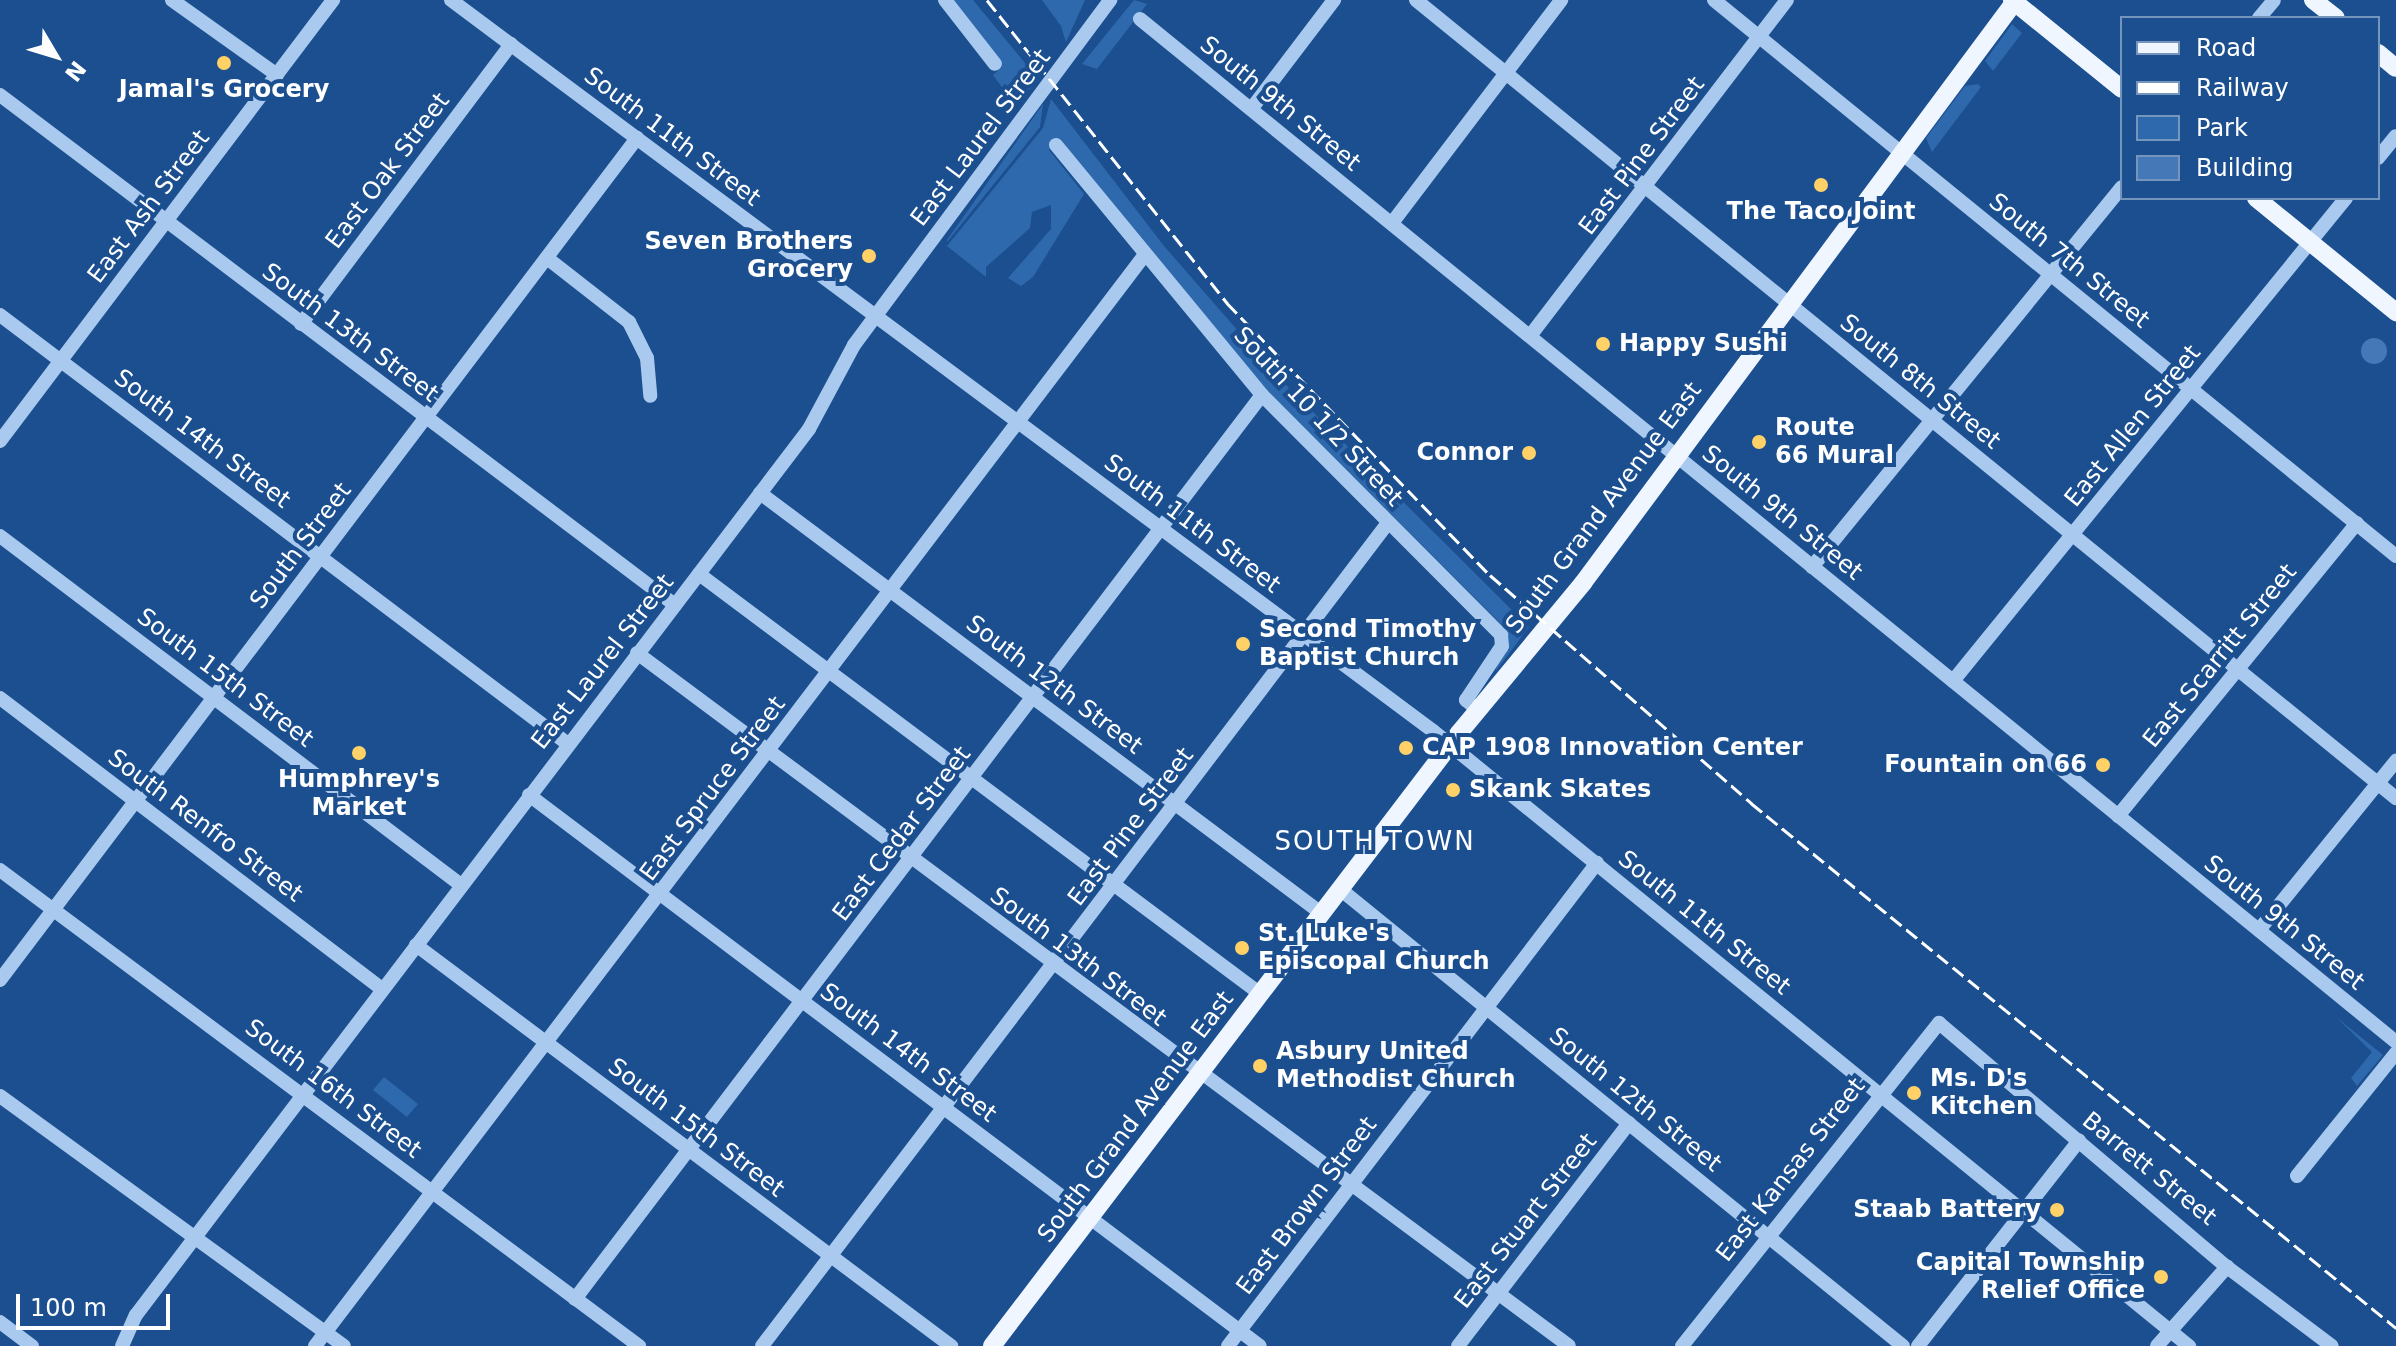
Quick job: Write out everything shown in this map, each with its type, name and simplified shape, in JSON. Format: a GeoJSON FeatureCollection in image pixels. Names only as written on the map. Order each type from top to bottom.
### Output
{"type":"FeatureCollection","features":[{"type":"Feature","properties":{"kind":"main road"},"geometry":{"type":"LineString","coordinates":[[2313,0],[2333,16]]}},
{"type":"Feature","properties":{"kind":"main road"},"geometry":{"type":"LineString","coordinates":[[2014,1],[2120,87]]}},
{"type":"Feature","properties":{"kind":"main road","name":"South Grand Avenue East"},"geometry":{"type":"LineString","coordinates":[[992,1346],[1450,745],[1583,583],[1787,302],[2014,1]]}},
{"type":"Feature","properties":{"kind":"main road"},"geometry":{"type":"LineString","coordinates":[[2380,55],[2396,68]]}},
{"type":"Feature","properties":{"kind":"main road"},"geometry":{"type":"LineString","coordinates":[[2258,200],[2396,312]]}},
{"type":"Feature","properties":{"kind":"street"},"geometry":{"type":"LineString","coordinates":[[172,0],[277,75]]}},
{"type":"Feature","properties":{"kind":"street","name":"East Ash Street"},"geometry":{"type":"LineString","coordinates":[[0,441],[333,0]]}},
{"type":"Feature","properties":{"kind":"street","name":"South 11th Street"},"geometry":{"type":"LineString","coordinates":[[451,0],[1450,745],[2189,1346]]}},
{"type":"Feature","properties":{"kind":"street"},"geometry":{"type":"LineString","coordinates":[[945,0],[995,64]]}},
{"type":"Feature","properties":{"kind":"street","name":"East Laurel Street"},"geometry":{"type":"LineString","coordinates":[[122,1346],[195,1237],[809,429],[875,316],[1110,0]]}},
{"type":"Feature","properties":{"kind":"street"},"geometry":{"type":"LineString","coordinates":[[1252,108],[1334,0]]}},
{"type":"Feature","properties":{"kind":"street","name":"South 8th Street"},"geometry":{"type":"LineString","coordinates":[[1416,0],[2396,798]]}},
{"type":"Feature","properties":{"kind":"street"},"geometry":{"type":"LineString","coordinates":[[1392,223],[1561,0]]}},
{"type":"Feature","properties":{"kind":"street","name":"South 7th Street"},"geometry":{"type":"LineString","coordinates":[[1714,0],[2396,556]]}},
{"type":"Feature","properties":{"kind":"street","name":"East Pine Street"},"geometry":{"type":"LineString","coordinates":[[1530,336],[1787,0]]}},
{"type":"Feature","properties":{"kind":"street"},"geometry":{"type":"LineString","coordinates":[[2261,16],[2274,0]]}},
{"type":"Feature","properties":{"kind":"street","name":"South 9th Street"},"geometry":{"type":"LineString","coordinates":[[1140,19],[2396,1042]]}},
{"type":"Feature","properties":{"kind":"street","name":"East Oak Street"},"geometry":{"type":"LineString","coordinates":[[301,324],[511,44]]}},
{"type":"Feature","properties":{"kind":"street","name":"South 13th Street"},"geometry":{"type":"LineString","coordinates":[[0,95],[675,605]]}},
{"type":"Feature","properties":{"kind":"street"},"geometry":{"type":"LineString","coordinates":[[2380,156],[2396,136]]}},
{"type":"Feature","properties":{"kind":"street","name":"South Street"},"geometry":{"type":"LineString","coordinates":[[0,980],[133,800],[214,698],[637,138]]}},
{"type":"Feature","properties":{"kind":"street","name":"South 10 1/2 Street"},"geometry":{"type":"LineString","coordinates":[[1056,145],[1144,256],[1262,395],[1387,524],[1501,635],[1502,646],[1466,700],[1478,710]]}},
{"type":"Feature","properties":{"kind":"street"},"geometry":{"type":"LineString","coordinates":[[1812,567],[2120,189]]}},
{"type":"Feature","properties":{"kind":"street","name":"East Allen Street"},"geometry":{"type":"LineString","coordinates":[[1953,681],[2344,200]]}},
{"type":"Feature","properties":{"kind":"street","name":"East Spruce Street"},"geometry":{"type":"LineString","coordinates":[[315,1346],[1144,256]]}},
{"type":"Feature","properties":{"kind":"street"},"geometry":{"type":"LineString","coordinates":[[547,258],[629,322],[647,358],[650,396]]}},
{"type":"Feature","properties":{"kind":"street","name":"South 14th Street"},"geometry":{"type":"LineString","coordinates":[[0,315],[568,744]]}},
{"type":"Feature","properties":{"kind":"street","name":"East Cedar Street"},"geometry":{"type":"LineString","coordinates":[[575,1299],[1262,395]]}},
{"type":"Feature","properties":{"kind":"street","name":"South 12th Street"},"geometry":{"type":"LineString","coordinates":[[760,493],[1321,913]]}},
{"type":"Feature","properties":{"kind":"street","name":"East Scarritt Street"},"geometry":{"type":"LineString","coordinates":[[2118,816],[2357,523]]}},
{"type":"Feature","properties":{"kind":"street","name":"East Pine Street"},"geometry":{"type":"LineString","coordinates":[[762,1346],[1054,966],[1387,524]]}},
{"type":"Feature","properties":{"kind":"street","name":"South 15th Street"},"geometry":{"type":"LineString","coordinates":[[0,536],[461,885]]}},
{"type":"Feature","properties":{"kind":"street"},"geometry":{"type":"LineString","coordinates":[[699,574],[1259,993]]}},
{"type":"Feature","properties":{"kind":"street","name":"South 13th Street"},"geometry":{"type":"LineString","coordinates":[[637,653],[1198,1075],[1213,1074],[1569,1346]]}},
{"type":"Feature","properties":{"kind":"street","name":"South Renfro Street"},"geometry":{"type":"LineString","coordinates":[[0,698],[382,989]]}},
{"type":"Feature","properties":{"kind":"street"},"geometry":{"type":"LineString","coordinates":[[2259,930],[2396,761]]}},
{"type":"Feature","properties":{"kind":"street","name":"South 14th Street"},"geometry":{"type":"LineString","coordinates":[[529,795],[1260,1346]]}},
{"type":"Feature","properties":{"kind":"street","name":"East Brown Street"},"geometry":{"type":"LineString","coordinates":[[1228,1346],[1597,863]]}},
{"type":"Feature","properties":{"kind":"street","name":"South 16th Street"},"geometry":{"type":"LineString","coordinates":[[0,870],[639,1346]]}},
{"type":"Feature","properties":{"kind":"street","name":"South 12th Street"},"geometry":{"type":"LineString","coordinates":[[1340,889],[1903,1346]]}},
{"type":"Feature","properties":{"kind":"street","name":"South 15th Street"},"geometry":{"type":"LineString","coordinates":[[416,945],[951,1346]]}},
{"type":"Feature","properties":{"kind":"street","name":"East Kansas Street"},"geometry":{"type":"LineString","coordinates":[[1682,1346],[1766,1235],[1939,1023]]}},
{"type":"Feature","properties":{"kind":"street","name":"Barrett Street"},"geometry":{"type":"LineString","coordinates":[[1939,1023],[2227,1267],[2332,1346]]}},
{"type":"Feature","properties":{"kind":"street"},"geometry":{"type":"LineString","coordinates":[[2297,1176],[2396,1053]]}},
{"type":"Feature","properties":{"kind":"street"},"geometry":{"type":"LineString","coordinates":[[0,1096],[344,1346]]}},
{"type":"Feature","properties":{"kind":"street","name":"East Stuart Street"},"geometry":{"type":"LineString","coordinates":[[1458,1346],[1629,1123]]}},
{"type":"Feature","properties":{"kind":"street"},"geometry":{"type":"LineString","coordinates":[[1918,1346],[2079,1141]]}},
{"type":"Feature","properties":{"kind":"street"},"geometry":{"type":"LineString","coordinates":[[2157,1346],[2227,1267]]}},
{"type":"Feature","properties":{"kind":"street"},"geometry":{"type":"LineString","coordinates":[[0,1322],[32,1346]]}},
{"type":"Feature","properties":{"kind":"green space"},"geometry":{"type":"Polygon","coordinates":[[[951,0],[973,0],[1039,80],[1033,87],[1012,101],[993,75],[1002,67],[951,0]]]}},
{"type":"Feature","properties":{"kind":"green space"},"geometry":{"type":"Polygon","coordinates":[[[1042,0],[1085,0],[1066,42],[1061,26],[1042,0]]]}},
{"type":"Feature","properties":{"kind":"green space"},"geometry":{"type":"Polygon","coordinates":[[[1134,0],[1147,4],[1097,69],[1082,64],[1134,0]]]}},
{"type":"Feature","properties":{"kind":"green space"},"geometry":{"type":"Polygon","coordinates":[[[2012,24],[2022,33],[1993,71],[1985,61],[2012,24]]]}},
{"type":"Feature","properties":{"kind":"green space"},"geometry":{"type":"Polygon","coordinates":[[[1978,84],[1981,87],[1932,152],[1926,138],[1965,86],[1978,84]]]}},
{"type":"Feature","properties":{"kind":"green space"},"geometry":{"type":"Polygon","coordinates":[[[1051,99],[1164,246],[1280,379],[1529,627],[1495,672],[1508,637],[1505,628],[1271,394],[1153,261],[1061,140],[1049,150],[1084,194],[1033,277],[1021,286],[1008,278],[1051,229],[1051,205],[1032,212],[1030,228],[986,267],[986,277],[947,246],[1043,128],[1051,99]]]}},
{"type":"Feature","properties":{"kind":"green space"},"geometry":{"type":"Polygon","coordinates":[[[1043,104],[1040,127],[947,242],[947,240],[1043,104]]]}},
{"type":"Feature","properties":{"kind":"green space"},"geometry":{"type":"Polygon","coordinates":[[[2336,1017],[2383,1055],[2357,1086],[2351,1078],[2372,1052],[2336,1017]]]}},
{"type":"Feature","properties":{"kind":"green space"},"geometry":{"type":"Polygon","coordinates":[[[384,1077],[418,1104],[407,1117],[373,1090],[384,1077]]]}},
{"type":"Feature","properties":{"kind":"building"},"geometry":{"type":"Polygon","coordinates":[[[2374,338],[2383,342],[2387,351],[2383,360],[2374,364],[2365,360],[2361,351],[2365,342],[2374,338]]]}},
{"type":"Feature","properties":{"kind":"railway"},"geometry":{"type":"LineString","coordinates":[[987,0],[1227,303],[1490,575],[1751,803],[2396,1328]]}},
{"type":"Feature","properties":{"kind":"place","name":"Jamal's Grocery"},"geometry":{"type":"Point","coordinates":[224,63]}},
{"type":"Feature","properties":{"kind":"place","name":"The Taco Joint"},"geometry":{"type":"Point","coordinates":[1821,185]}},
{"type":"Feature","properties":{"kind":"place","name":"Seven Brothers Grocery"},"geometry":{"type":"Point","coordinates":[869,256]}},
{"type":"Feature","properties":{"kind":"place","name":"Happy Sushi"},"geometry":{"type":"Point","coordinates":[1603,344]}},
{"type":"Feature","properties":{"kind":"place","name":"Route 66 Mural"},"geometry":{"type":"Point","coordinates":[1759,442]}},
{"type":"Feature","properties":{"kind":"place","name":"Connor"},"geometry":{"type":"Point","coordinates":[1529,453]}},
{"type":"Feature","properties":{"kind":"place","name":"Second Timothy Baptist Church"},"geometry":{"type":"Point","coordinates":[1243,644]}},
{"type":"Feature","properties":{"kind":"place","name":"CAP 1908 Innovation Center"},"geometry":{"type":"Point","coordinates":[1406,748]}},
{"type":"Feature","properties":{"kind":"place","name":"Humphrey's Market"},"geometry":{"type":"Point","coordinates":[359,753]}},
{"type":"Feature","properties":{"kind":"place","name":"Fountain on 66"},"geometry":{"type":"Point","coordinates":[2103,765]}},
{"type":"Feature","properties":{"kind":"place","name":"Skank Skates"},"geometry":{"type":"Point","coordinates":[1453,790]}},
{"type":"Feature","properties":{"kind":"place","name":"St. Luke's Episcopal Church"},"geometry":{"type":"Point","coordinates":[1242,948]}},
{"type":"Feature","properties":{"kind":"place","name":"Asbury United Methodist Church"},"geometry":{"type":"Point","coordinates":[1260,1066]}},
{"type":"Feature","properties":{"kind":"place","name":"Ms. D's Kitchen"},"geometry":{"type":"Point","coordinates":[1914,1093]}},
{"type":"Feature","properties":{"kind":"place","name":"Staab Battery"},"geometry":{"type":"Point","coordinates":[2057,1210]}},
{"type":"Feature","properties":{"kind":"place","name":"Capital Township Relief Office"},"geometry":{"type":"Point","coordinates":[2161,1277]}},
{"type":"Feature","properties":{"kind":"district","name":"SOUTH TOWN"},"geometry":{"type":"Point","coordinates":[1375,842]}}]}
